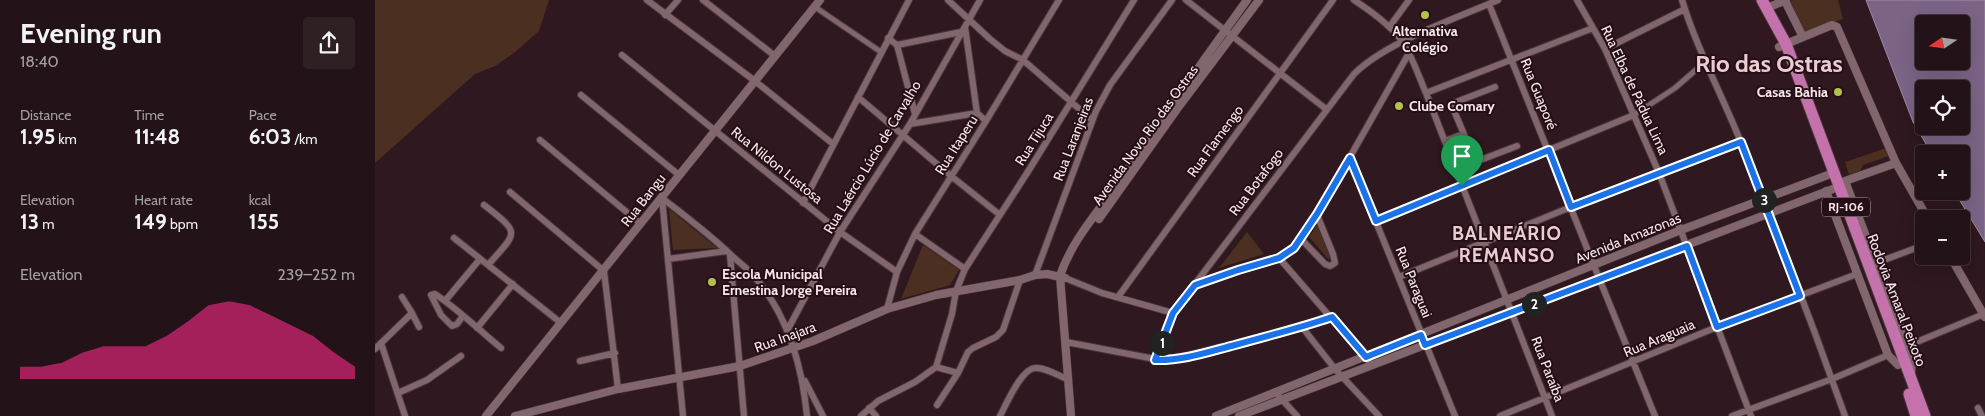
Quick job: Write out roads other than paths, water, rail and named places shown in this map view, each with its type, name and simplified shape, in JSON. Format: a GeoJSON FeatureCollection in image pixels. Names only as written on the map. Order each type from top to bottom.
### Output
{"type":"FeatureCollection","features":[{"type":"Feature","properties":{"kind":"highway","name":"Rodovia Amaral Peixoto"},"geometry":{"type":"LineString","coordinates":[[1754,0],[1782,46],[1828,175],[1829,190],[1898,365],[1916,416]]}},
{"type":"Feature","properties":{"kind":"highway","name":"Rodovia Amaral Peixoto"},"geometry":{"type":"LineString","coordinates":[[1765,4],[1925,416]]}},
{"type":"Feature","properties":{"kind":"street"},"geometry":{"type":"LineString","coordinates":[[647,0],[755,81],[833,144]]}},
{"type":"Feature","properties":{"kind":"street"},"geometry":{"type":"LineString","coordinates":[[665,15],[678,0]]}},
{"type":"Feature","properties":{"kind":"street"},"geometry":{"type":"LineString","coordinates":[[703,0],[775,56]]}},
{"type":"Feature","properties":{"kind":"street","name":"Rua Bangu"},"geometry":{"type":"LineString","coordinates":[[486,416],[820,0]]}},
{"type":"Feature","properties":{"kind":"street"},"geometry":{"type":"LineString","coordinates":[[803,203],[909,0]]}},
{"type":"Feature","properties":{"kind":"street"},"geometry":{"type":"LineString","coordinates":[[948,0],[1005,51],[1023,60],[1092,120]]}},
{"type":"Feature","properties":{"kind":"street","name":"Rua Laércio Lúcio de Carvalho"},"geometry":{"type":"LineString","coordinates":[[788,329],[841,232],[910,124],[980,0]]}},
{"type":"Feature","properties":{"kind":"street","name":"Rua Itaperu"},"geometry":{"type":"LineString","coordinates":[[887,309],[897,272],[915,234],[1059,0]]}},
{"type":"Feature","properties":{"kind":"street","name":"Rua Tijuca"},"geometry":{"type":"LineString","coordinates":[[936,367],[952,314],[956,291],[965,269],[1072,102],[1134,0]]}},
{"type":"Feature","properties":{"kind":"street","name":"Rua Laranjeiras"},"geometry":{"type":"LineString","coordinates":[[1035,275],[1092,120],[1110,85],[1173,0]]}},
{"type":"Feature","properties":{"kind":"street"},"geometry":{"type":"LineString","coordinates":[[1186,0],[1326,109]]}},
{"type":"Feature","properties":{"kind":"street","name":"Avenida Novo Rio das Ostras"},"geometry":{"type":"LineString","coordinates":[[1071,416],[1062,291],[1063,277],[1073,248],[1247,0]]}},
{"type":"Feature","properties":{"kind":"street","name":"Avenida Novo Rio das Ostras"},"geometry":{"type":"LineString","coordinates":[[1063,277],[1075,253],[1180,105],[1259,0]]}},
{"type":"Feature","properties":{"kind":"street","name":"Rua Flamengo"},"geometry":{"type":"LineString","coordinates":[[1118,297],[1333,0]]}},
{"type":"Feature","properties":{"kind":"street","name":"Rua Paraíba"},"geometry":{"type":"LineString","coordinates":[[1354,0],[1390,26],[1409,53],[1513,312],[1552,416]]}},
{"type":"Feature","properties":{"kind":"street"},"geometry":{"type":"LineString","coordinates":[[1390,26],[1409,0]]}},
{"type":"Feature","properties":{"kind":"street","name":"Rua Botafogo"},"geometry":{"type":"LineString","coordinates":[[1155,360],[1173,313],[1326,109],[1363,64],[1403,42],[1498,0]]}},
{"type":"Feature","properties":{"kind":"street","name":"Rua Elba de Pádua Lima"},"geometry":{"type":"LineString","coordinates":[[1577,0],[1605,50],[1659,173],[1750,413]]}},
{"type":"Feature","properties":{"kind":"street"},"geometry":{"type":"LineString","coordinates":[[1682,0],[1705,62],[1741,142],[1769,213],[1845,416]]}},
{"type":"Feature","properties":{"kind":"street"},"geometry":{"type":"LineString","coordinates":[[1765,4],[1786,0],[1803,37]]}},
{"type":"Feature","properties":{"kind":"street","name":"Rua Guaporé"},"geometry":{"type":"LineString","coordinates":[[1489,4],[1549,150],[1598,279],[1655,416]]}},
{"type":"Feature","properties":{"kind":"street"},"geometry":{"type":"LineString","coordinates":[[815,7],[881,52]]}},
{"type":"Feature","properties":{"kind":"street"},"geometry":{"type":"LineString","coordinates":[[1605,50],[1685,8]]}},
{"type":"Feature","properties":{"kind":"street"},"geometry":{"type":"LineString","coordinates":[[1782,46],[1835,25],[1839,30],[1896,162],[1923,210]]}},
{"type":"Feature","properties":{"kind":"street"},"geometry":{"type":"LineString","coordinates":[[1426,93],[1593,28]]}},
{"type":"Feature","properties":{"kind":"street"},"geometry":{"type":"LineString","coordinates":[[897,45],[963,30],[977,113],[986,121]]}},
{"type":"Feature","properties":{"kind":"street"},"geometry":{"type":"LineString","coordinates":[[888,38],[897,45],[915,114]]}},
{"type":"Feature","properties":{"kind":"street"},"geometry":{"type":"LineString","coordinates":[[1195,285],[1279,258],[1294,248],[1317,214],[1409,53]]}},
{"type":"Feature","properties":{"kind":"street","name":"Rua Nildon Lustosa"},"geometry":{"type":"LineString","coordinates":[[622,55],[803,203],[897,272]]}},
{"type":"Feature","properties":{"kind":"street"},"geometry":{"type":"LineString","coordinates":[[1376,221],[1634,115],[1675,88],[1705,62]]}},
{"type":"Feature","properties":{"kind":"street"},"geometry":{"type":"LineString","coordinates":[[1495,86],[1456,102],[1454,105],[1455,113],[1471,154],[1477,160],[1517,146]]}},
{"type":"Feature","properties":{"kind":"street"},"geometry":{"type":"LineString","coordinates":[[581,95],[679,175]]}},
{"type":"Feature","properties":{"kind":"street"},"geometry":{"type":"LineString","coordinates":[[858,97],[1000,215]]}},
{"type":"Feature","properties":{"kind":"street"},"geometry":{"type":"LineString","coordinates":[[910,124],[977,113]]}},
{"type":"Feature","properties":{"kind":"street"},"geometry":{"type":"LineString","coordinates":[[1445,141],[1463,134]]}},
{"type":"Feature","properties":{"kind":"street"},"geometry":{"type":"LineString","coordinates":[[540,140],[641,224]]}},
{"type":"Feature","properties":{"kind":"street"},"geometry":{"type":"LineString","coordinates":[[1399,277],[1571,207],[1741,142]]}},
{"type":"Feature","properties":{"kind":"street","name":"Rua Paraguai"},"geometry":{"type":"LineString","coordinates":[[1350,158],[1455,416]]}},
{"type":"Feature","properties":{"kind":"street"},"geometry":{"type":"LineString","coordinates":[[1896,162],[1845,181],[1913,362],[1910,379]]}},
{"type":"Feature","properties":{"kind":"street","name":"Avenida Amazonas"},"geometry":{"type":"LineString","coordinates":[[1239,416],[1335,368],[1681,230],[1828,175]]}},
{"type":"Feature","properties":{"kind":"street"},"geometry":{"type":"LineString","coordinates":[[1829,190],[1857,274],[1888,355],[1898,365]]}},
{"type":"Feature","properties":{"kind":"street","name":"Avenida Amazonas"},"geometry":{"type":"LineString","coordinates":[[1217,416],[1343,377],[1829,190]]}},
{"type":"Feature","properties":{"kind":"street"},"geometry":{"type":"LineString","coordinates":[[510,192],[604,270],[618,389]]}},
{"type":"Feature","properties":{"kind":"street"},"geometry":{"type":"LineString","coordinates":[[662,198],[752,274],[764,289],[788,329],[803,376],[823,416]]}},
{"type":"Feature","properties":{"kind":"street"},"geometry":{"type":"LineString","coordinates":[[662,198],[683,416]]}},
{"type":"Feature","properties":{"kind":"street"},"geometry":{"type":"LineString","coordinates":[[484,204],[505,221],[512,229],[513,234],[488,265]]}},
{"type":"Feature","properties":{"kind":"street"},"geometry":{"type":"LineString","coordinates":[[1301,239],[1325,264],[1330,266],[1335,263],[1317,214]]}},
{"type":"Feature","properties":{"kind":"street"},"geometry":{"type":"LineString","coordinates":[[915,234],[965,269]]}},
{"type":"Feature","properties":{"kind":"street"},"geometry":{"type":"LineString","coordinates":[[454,238],[561,323]]}},
{"type":"Feature","properties":{"kind":"street"},"geometry":{"type":"LineString","coordinates":[[1876,263],[1915,248]]}},
{"type":"Feature","properties":{"kind":"street"},"geometry":{"type":"LineString","coordinates":[[667,259],[728,253]]}},
{"type":"Feature","properties":{"kind":"street"},"geometry":{"type":"LineString","coordinates":[[728,253],[744,416]]}},
{"type":"Feature","properties":{"kind":"street"},"geometry":{"type":"LineString","coordinates":[[1279,258],[1372,365]]}},
{"type":"Feature","properties":{"kind":"street"},"geometry":{"type":"LineString","coordinates":[[445,301],[480,259]]}},
{"type":"Feature","properties":{"kind":"street"},"geometry":{"type":"LineString","coordinates":[[1907,346],[1984,315],[1955,265]]}},
{"type":"Feature","properties":{"kind":"street","name":"Rua Araguaia"},"geometry":{"type":"LineString","coordinates":[[1499,416],[1717,327],[1857,274]]}},
{"type":"Feature","properties":{"kind":"street","name":"Rua Inajara"},"geometry":{"type":"LineString","coordinates":[[515,416],[618,389],[679,379],[739,366],[793,349],[859,323],[887,309],[956,291],[1020,280],[1035,275],[1063,277]]}},
{"type":"Feature","properties":{"kind":"street"},"geometry":{"type":"LineString","coordinates":[[1063,277],[1085,288],[1173,313]]}},
{"type":"Feature","properties":{"kind":"street"},"geometry":{"type":"LineString","coordinates":[[937,405],[958,373],[968,352],[996,337],[1003,330],[1020,280]]}},
{"type":"Feature","properties":{"kind":"street"},"geometry":{"type":"LineString","coordinates":[[477,328],[513,284]]}},
{"type":"Feature","properties":{"kind":"street"},"geometry":{"type":"LineString","coordinates":[[463,316],[457,324],[452,326],[441,315],[431,295],[435,294],[445,301],[463,316],[477,328],[501,348]]}},
{"type":"Feature","properties":{"kind":"street"},"geometry":{"type":"LineString","coordinates":[[402,297],[419,327]]}},
{"type":"Feature","properties":{"kind":"street"},"geometry":{"type":"LineString","coordinates":[[375,349],[412,313]]}},
{"type":"Feature","properties":{"kind":"street"},"geometry":{"type":"LineString","coordinates":[[1066,342],[1155,360],[1169,360],[1198,355],[1332,317]]}},
{"type":"Feature","properties":{"kind":"street"},"geometry":{"type":"LineString","coordinates":[[1302,327],[1335,368],[1379,416]]}},
{"type":"Feature","properties":{"kind":"street"},"geometry":{"type":"LineString","coordinates":[[381,342],[405,416]]}},
{"type":"Feature","properties":{"kind":"street"},"geometry":{"type":"LineString","coordinates":[[579,361],[615,353]]}},
{"type":"Feature","properties":{"kind":"street"},"geometry":{"type":"LineString","coordinates":[[1732,416],[1750,413],[1888,355]]}},
{"type":"Feature","properties":{"kind":"street"},"geometry":{"type":"LineString","coordinates":[[398,394],[427,380],[461,356]]}},
{"type":"Feature","properties":{"kind":"street"},"geometry":{"type":"LineString","coordinates":[[861,416],[869,408],[894,392],[926,376],[936,367],[958,373]]}},
{"type":"Feature","properties":{"kind":"street"},"geometry":{"type":"LineString","coordinates":[[1000,416],[1025,374],[1033,368],[1038,368],[1069,380]]}},
{"type":"Feature","properties":{"kind":"street"},"geometry":{"type":"LineString","coordinates":[[803,376],[807,416]]}},
{"type":"Feature","properties":{"kind":"street"},"geometry":{"type":"LineString","coordinates":[[1279,396],[1297,416]]}},
{"type":"Feature","properties":{"kind":"street"},"geometry":{"type":"LineString","coordinates":[[869,408],[876,416]]}},
{"type":"Feature","properties":{"kind":"street"},"geometry":{"type":"LineString","coordinates":[[1978,408],[1982,416]]}},
{"type":"Feature","properties":{"kind":"place","name":"Alternativa Colégio"},"geometry":{"type":"Point","coordinates":[1425,15]}},
{"type":"Feature","properties":{"kind":"place","name":"Casas Bahia"},"geometry":{"type":"Point","coordinates":[1838,92]}},
{"type":"Feature","properties":{"kind":"place","name":"Clube Comary"},"geometry":{"type":"Point","coordinates":[1399,106]}},
{"type":"Feature","properties":{"kind":"place","name":"Escola Municipal Ernestina Jorge Pereira"},"geometry":{"type":"Point","coordinates":[712,282]}},
{"type":"Feature","properties":{"kind":"district","name":"Rio das Ostras"},"geometry":{"type":"Point","coordinates":[1769,64]}},
{"type":"Feature","properties":{"kind":"district","name":"BALNEÁRIO REMANSO"},"geometry":{"type":"Point","coordinates":[1507,244]}}]}
